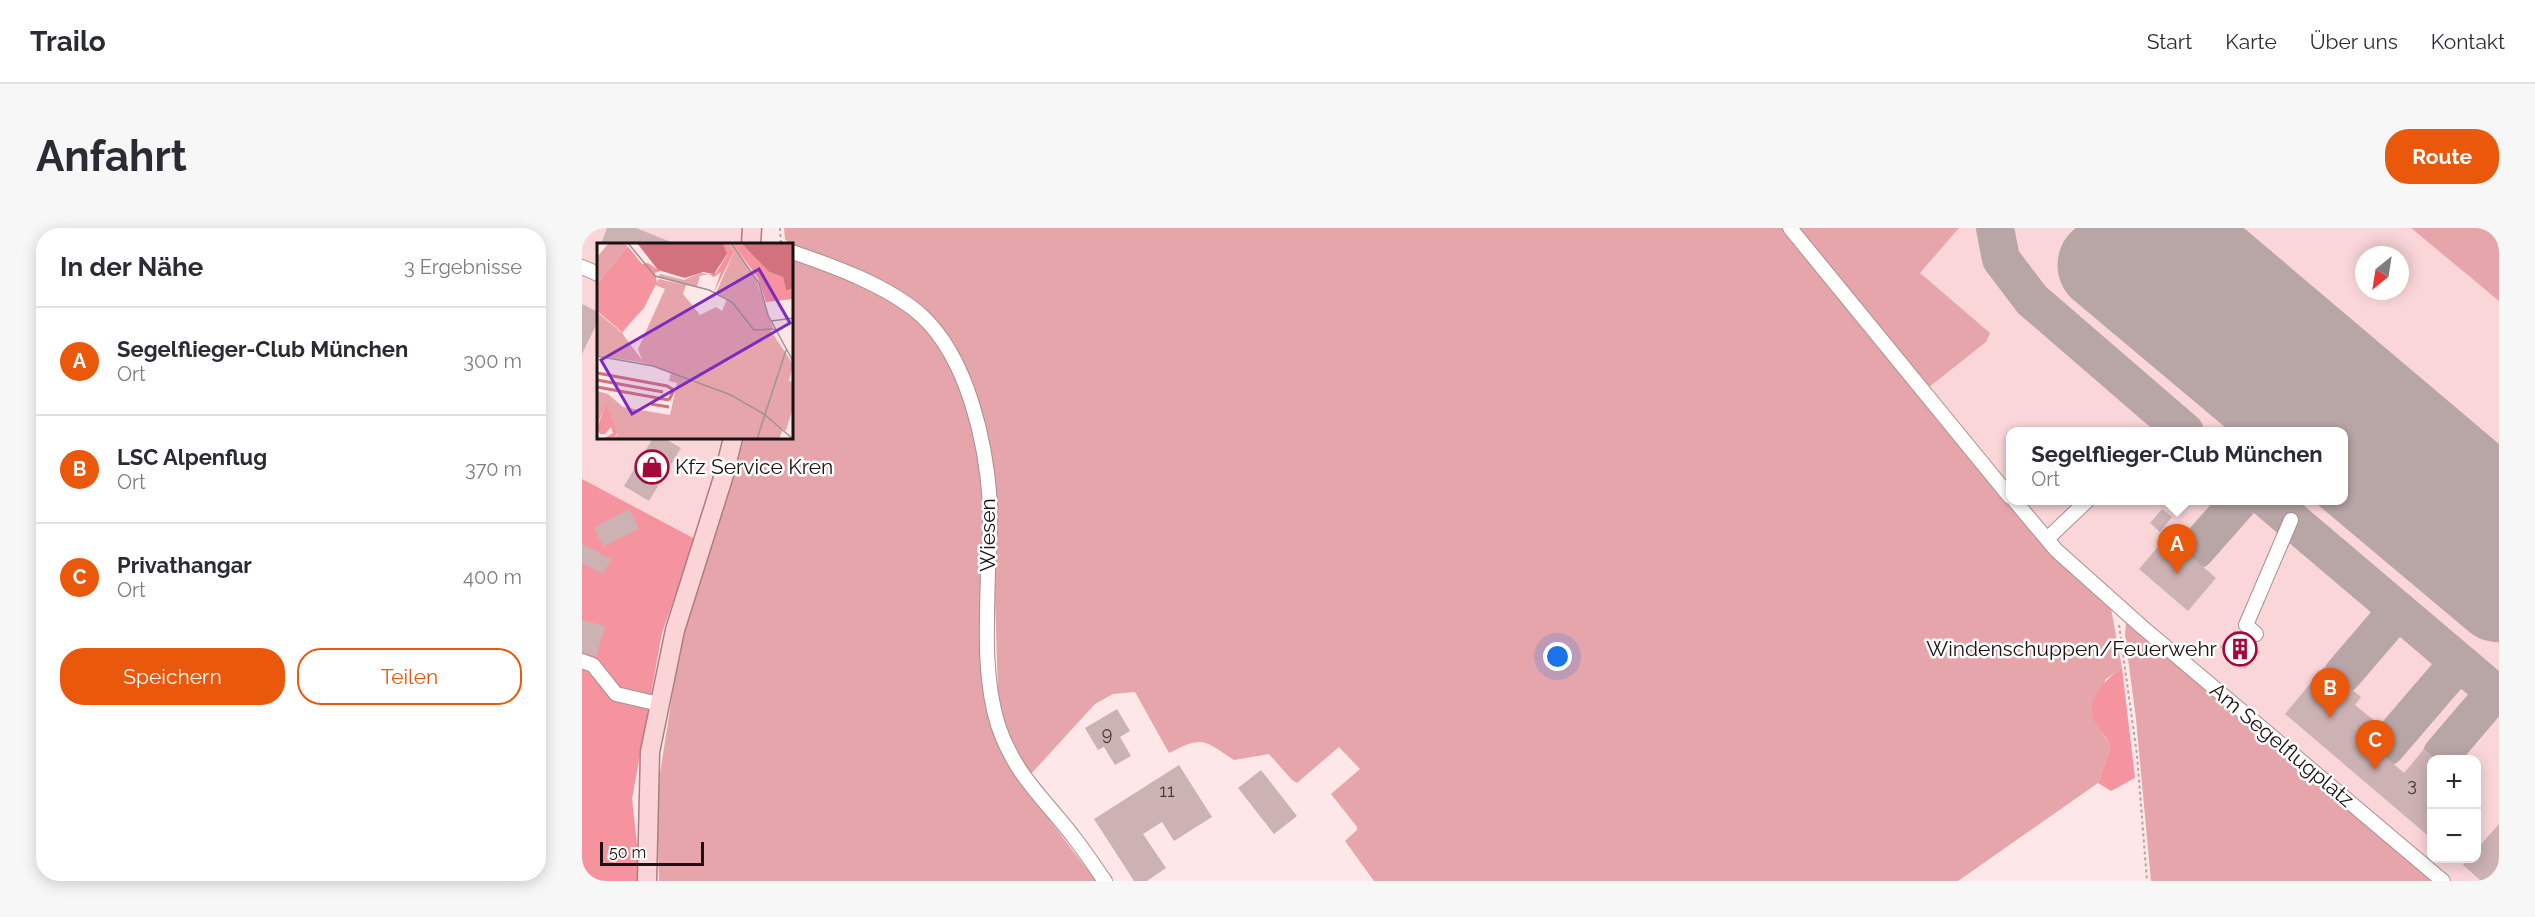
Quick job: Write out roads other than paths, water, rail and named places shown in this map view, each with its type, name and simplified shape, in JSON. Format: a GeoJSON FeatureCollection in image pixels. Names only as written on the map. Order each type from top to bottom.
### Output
{"type":"FeatureCollection","features":[{"type":"Feature","properties":{"kind":"main road"},"geometry":{"type":"LineString","coordinates":[[647,881],[650,752],[659,704],[675,630],[723,478],[732,440]]}},
{"type":"Feature","properties":{"kind":"street"},"geometry":{"type":"LineString","coordinates":[[1790,228],[2006,492]]}},
{"type":"Feature","properties":{"kind":"street","name":"Wiesen"},"geometry":{"type":"LineString","coordinates":[[794,253],[841,270],[908,305],[934,330],[958,367],[965,383],[982,444],[990,504],[987,597],[989,676],[998,724],[1013,762],[1033,791],[1075,839],[1105,881]]}},
{"type":"Feature","properties":{"kind":"street"},"geometry":{"type":"LineString","coordinates":[[582,267],[597,274]]}},
{"type":"Feature","properties":{"kind":"street","name":"Am Segelflugplatz"},"geometry":{"type":"LineString","coordinates":[[2017,505],[2047,539],[2121,608],[2443,881]]}},
{"type":"Feature","properties":{"kind":"street"},"geometry":{"type":"LineString","coordinates":[[2047,539],[2084,505]]}},
{"type":"Feature","properties":{"kind":"street"},"geometry":{"type":"LineString","coordinates":[[2256,634],[2246,625],[2291,520]]}},
{"type":"Feature","properties":{"kind":"street"},"geometry":{"type":"LineString","coordinates":[[582,661],[593,665],[616,694],[659,704]]}},
{"type":"Feature","properties":{"kind":"place","name":"Kfz Service Kren"},"geometry":{"type":"Point","coordinates":[652,467]}},
{"type":"Feature","properties":{"kind":"place","name":"Segelflieger-Club München"},"geometry":{"type":"Point","coordinates":[2177,574]}},
{"type":"Feature","properties":{"kind":"place","name":"Windenschuppen/Feuerwehr"},"geometry":{"type":"Point","coordinates":[2240,649]}},
{"type":"Feature","properties":{"kind":"place","name":"LSC Alpenflug"},"geometry":{"type":"Point","coordinates":[2330,718]}},
{"type":"Feature","properties":{"kind":"place","name":"Privathangar"},"geometry":{"type":"Point","coordinates":[2375,770]}}]}
